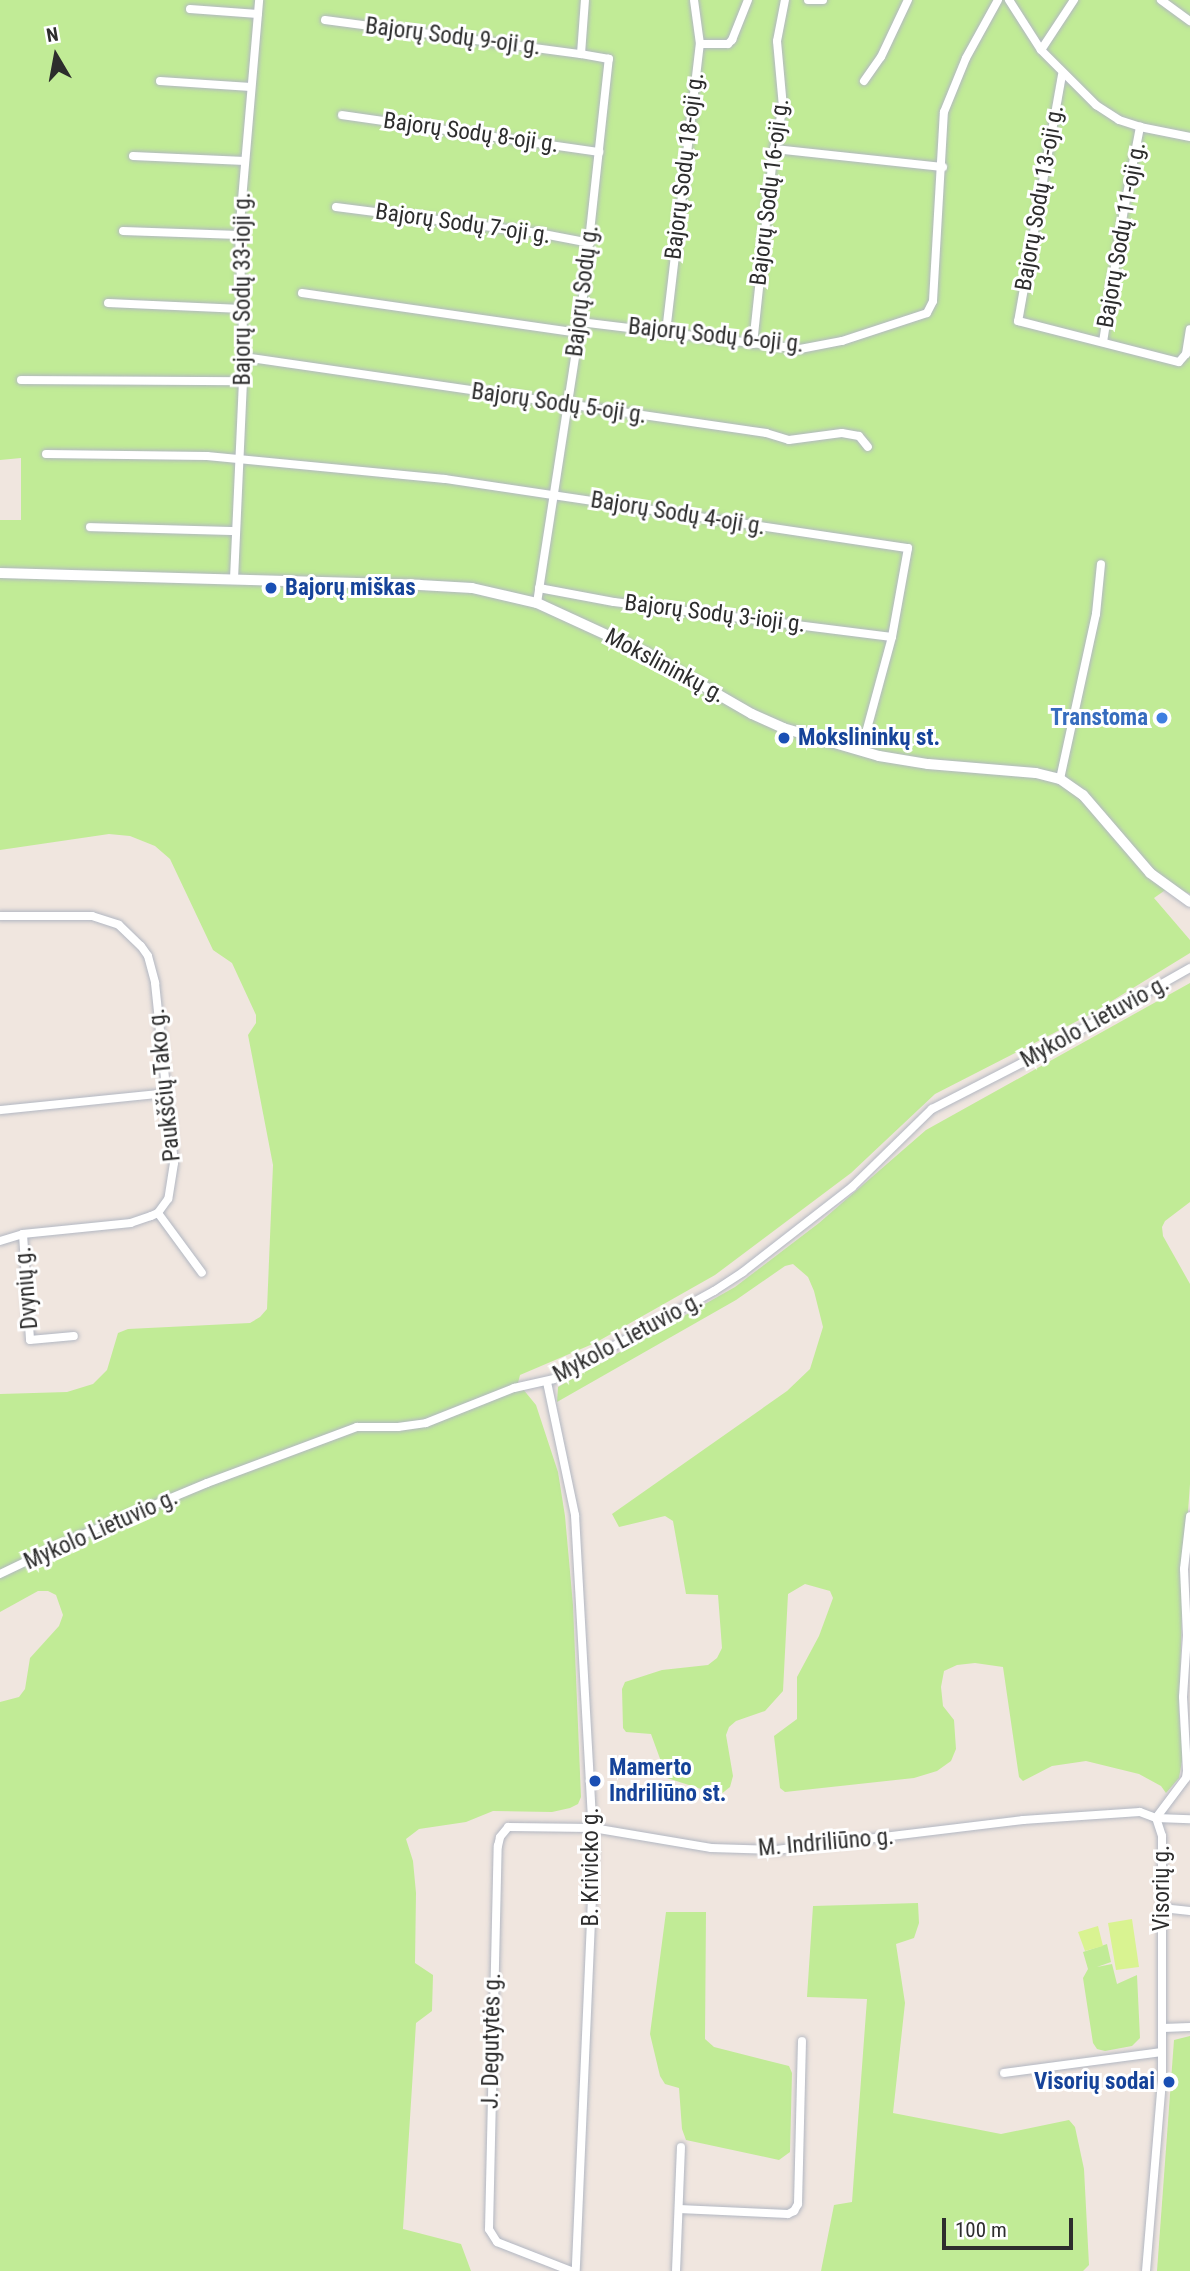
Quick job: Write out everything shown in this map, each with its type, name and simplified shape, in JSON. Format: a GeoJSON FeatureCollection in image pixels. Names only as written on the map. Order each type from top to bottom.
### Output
{"type":"FeatureCollection","features":[{"type":"Feature","properties":{"kind":"street","name":"Bajorų Sodų 33-ioji g."},"geometry":{"type":"LineString","coordinates":[[234,579],[244,357],[239,235],[259,0]]}},
{"type":"Feature","properties":{"kind":"street"},"geometry":{"type":"LineString","coordinates":[[581,54],[585,0]]}},
{"type":"Feature","properties":{"kind":"street","name":"Bajorų Sodų 18-oji g."},"geometry":{"type":"LineString","coordinates":[[666,332],[700,44],[694,0]]}},
{"type":"Feature","properties":{"kind":"street"},"geometry":{"type":"LineString","coordinates":[[700,44],[729,44],[748,0]]}},
{"type":"Feature","properties":{"kind":"street","name":"Bajorų Sodų 16-oji g."},"geometry":{"type":"LineString","coordinates":[[753,344],[774,149],[783,107],[776,41],[785,0]]}},
{"type":"Feature","properties":{"kind":"street"},"geometry":{"type":"LineString","coordinates":[[808,0],[823,0]]}},
{"type":"Feature","properties":{"kind":"street"},"geometry":{"type":"LineString","coordinates":[[864,81],[881,57],[908,0]]}},
{"type":"Feature","properties":{"kind":"street"},"geometry":{"type":"LineString","coordinates":[[774,149],[943,167],[944,113],[966,58],[998,0]]}},
{"type":"Feature","properties":{"kind":"street"},"geometry":{"type":"LineString","coordinates":[[1009,0],[1041,50],[1062,75],[1096,105],[1119,120],[1140,128],[1190,137]]}},
{"type":"Feature","properties":{"kind":"street"},"geometry":{"type":"LineString","coordinates":[[1041,50],[1074,0]]}},
{"type":"Feature","properties":{"kind":"street"},"geometry":{"type":"LineString","coordinates":[[1161,0],[1190,21]]}},
{"type":"Feature","properties":{"kind":"street"},"geometry":{"type":"LineString","coordinates":[[190,9],[258,14]]}},
{"type":"Feature","properties":{"kind":"street","name":"Bajorų Sodų 9-oji g."},"geometry":{"type":"LineString","coordinates":[[325,20],[581,54]]}},
{"type":"Feature","properties":{"kind":"street","name":"Bajorų Sodų g."},"geometry":{"type":"LineString","coordinates":[[537,603],[579,334],[609,59],[581,54]]}},
{"type":"Feature","properties":{"kind":"street","name":"Bajorų Sodų 13-oji g."},"geometry":{"type":"LineString","coordinates":[[1062,75],[1018,321],[1103,342]]}},
{"type":"Feature","properties":{"kind":"street"},"geometry":{"type":"LineString","coordinates":[[160,81],[251,87]]}},
{"type":"Feature","properties":{"kind":"street","name":"Bajorų Sodų 8-oji g."},"geometry":{"type":"LineString","coordinates":[[342,114],[599,152]]}},
{"type":"Feature","properties":{"kind":"street","name":"Bajorų Sodų 11-oji g."},"geometry":{"type":"LineString","coordinates":[[1103,342],[1140,128]]}},
{"type":"Feature","properties":{"kind":"street"},"geometry":{"type":"LineString","coordinates":[[132,156],[244,161]]}},
{"type":"Feature","properties":{"kind":"street","name":"Bajorų Sodų 6-oji g."},"geometry":{"type":"LineString","coordinates":[[580,322],[800,349],[832,343],[930,310],[943,167]]}},
{"type":"Feature","properties":{"kind":"street","name":"Bajorų Sodų 7-oji g."},"geometry":{"type":"LineString","coordinates":[[336,207],[538,233],[590,243]]}},
{"type":"Feature","properties":{"kind":"street"},"geometry":{"type":"LineString","coordinates":[[123,231],[239,235]]}},
{"type":"Feature","properties":{"kind":"street"},"geometry":{"type":"LineString","coordinates":[[302,293],[579,334]]}},
{"type":"Feature","properties":{"kind":"street"},"geometry":{"type":"LineString","coordinates":[[108,303],[242,309]]}},
{"type":"Feature","properties":{"kind":"street"},"geometry":{"type":"LineString","coordinates":[[1103,342],[1179,362],[1186,354],[1190,329]]}},
{"type":"Feature","properties":{"kind":"street","name":"Bajorų Sodų 5-oji g."},"geometry":{"type":"LineString","coordinates":[[244,357],[766,433],[789,439],[842,433],[859,436],[868,447]]}},
{"type":"Feature","properties":{"kind":"street"},"geometry":{"type":"LineString","coordinates":[[21,380],[243,381]]}},
{"type":"Feature","properties":{"kind":"street","name":"Bajorų Sodų 4-oji g."},"geometry":{"type":"LineString","coordinates":[[46,454],[137,453],[240,458],[445,479],[908,548],[892,637],[861,751]]}},
{"type":"Feature","properties":{"kind":"street"},"geometry":{"type":"LineString","coordinates":[[90,527],[236,531]]}},
{"type":"Feature","properties":{"kind":"street"},"geometry":{"type":"LineString","coordinates":[[1060,779],[1096,614],[1101,564]]}},
{"type":"Feature","properties":{"kind":"street","name":"Mokslininkų g."},"geometry":{"type":"LineString","coordinates":[[0,573],[472,588],[537,603],[648,654],[768,722],[861,751],[928,764],[1036,773],[1060,779],[1083,795],[1150,873],[1190,902]]}},
{"type":"Feature","properties":{"kind":"street","name":"Bajorų Sodų 3-ioji g."},"geometry":{"type":"LineString","coordinates":[[539,588],[614,601],[892,637]]}},
{"type":"Feature","properties":{"kind":"street","name":"Paukščių Tako g."},"geometry":{"type":"LineString","coordinates":[[0,916],[92,916],[111,921],[134,937],[148,956],[155,983],[174,1180],[168,1199],[158,1213]]}},
{"type":"Feature","properties":{"kind":"street","name":"Mykolo Lietuvio g."},"geometry":{"type":"LineString","coordinates":[[0,1574],[75,1538],[195,1488],[357,1427],[398,1427],[426,1423],[514,1388],[547,1381],[679,1311],[743,1272],[852,1187],[932,1109],[1056,1045],[1190,968]]}},
{"type":"Feature","properties":{"kind":"street"},"geometry":{"type":"LineString","coordinates":[[0,1110],[167,1093]]}},
{"type":"Feature","properties":{"kind":"street"},"geometry":{"type":"LineString","coordinates":[[0,1241],[23,1234],[131,1223],[158,1213],[202,1273]]}},
{"type":"Feature","properties":{"kind":"street","name":"Dvynių g."},"geometry":{"type":"LineString","coordinates":[[23,1234],[30,1340],[74,1336]]}},
{"type":"Feature","properties":{"kind":"street","name":"B. Krivicko g."},"geometry":{"type":"LineString","coordinates":[[547,1381],[575,1515],[593,1828],[592,1913],[576,2271]]}},
{"type":"Feature","properties":{"kind":"street","name":"Visorių g."},"geometry":{"type":"LineString","coordinates":[[1146,2271],[1163,2052],[1162,1836],[1156,1818],[1186,1778],[1187,1771],[1183,1698],[1188,1635],[1184,1569],[1190,1516]]}},
{"type":"Feature","properties":{"kind":"street","name":"M. Indriliūno g."},"geometry":{"type":"LineString","coordinates":[[500,1837],[508,1827],[516,1825],[593,1828],[710,1848],[776,1850],[1023,1820],[1140,1812],[1156,1818],[1190,1819]]}},
{"type":"Feature","properties":{"kind":"street","name":"J. Degutytės g."},"geometry":{"type":"LineString","coordinates":[[500,1837],[488,2221],[491,2235],[497,2242],[570,2271]]}},
{"type":"Feature","properties":{"kind":"street"},"geometry":{"type":"LineString","coordinates":[[1162,1908],[1190,1911]]}},
{"type":"Feature","properties":{"kind":"street"},"geometry":{"type":"LineString","coordinates":[[1163,2028],[1190,2027]]}},
{"type":"Feature","properties":{"kind":"street"},"geometry":{"type":"LineString","coordinates":[[679,2209],[788,2214],[794,2211],[798,2204],[802,2041]]}},
{"type":"Feature","properties":{"kind":"street"},"geometry":{"type":"LineString","coordinates":[[1004,2073],[1163,2052]]}},
{"type":"Feature","properties":{"kind":"street"},"geometry":{"type":"LineString","coordinates":[[676,2271],[681,2147]]}},
{"type":"Feature","properties":{"kind":"green space"},"geometry":{"type":"Polygon","coordinates":[[[0,0],[1190,0],[1190,894],[1171,886],[1154,898],[1190,940],[1190,953],[1089,1015],[935,1094],[851,1173],[715,1275],[595,1343],[520,1375],[518,1383],[536,1405],[558,1472],[565,1516],[573,1605],[581,1797],[578,1804],[570,1808],[552,1812],[493,1811],[466,1822],[419,1829],[406,1839],[413,1861],[416,1893],[415,1963],[433,1975],[432,2011],[416,2023],[403,2229],[461,2244],[471,2271],[0,2271],[0,1702],[19,1697],[25,1689],[30,1658],[59,1626],[63,1615],[56,1595],[48,1591],[38,1591],[0,1612],[0,1394],[67,1392],[93,1384],[107,1370],[118,1333],[128,1329],[250,1323],[260,1317],[267,1309],[273,1165],[248,1035],[256,1023],[256,1015],[232,963],[213,950],[170,859],[155,846],[130,836],[109,834],[0,850],[0,520],[21,520],[21,458],[0,460],[0,0]]]}},
{"type":"Feature","properties":{"kind":"green space"},"geometry":{"type":"Polygon","coordinates":[[[1190,983],[1190,1202],[1165,1221],[1162,1227],[1163,1236],[1190,1284],[1190,1484],[1183,1580],[1179,1711],[1183,1755],[1179,1778],[1166,1793],[1161,1786],[1139,1774],[1086,1761],[1052,1766],[1023,1781],[1019,1777],[1003,1667],[975,1663],[957,1665],[944,1671],[941,1687],[943,1706],[954,1720],[956,1749],[951,1761],[937,1771],[914,1778],[785,1792],[780,1788],[774,1736],[797,1719],[797,1677],[819,1636],[833,1598],[830,1591],[805,1584],[788,1594],[783,1691],[765,1711],[736,1721],[729,1727],[726,1735],[733,1776],[730,1787],[720,1795],[667,1778],[651,1734],[626,1732],[623,1728],[622,1689],[625,1682],[662,1670],[708,1665],[717,1658],[722,1648],[718,1595],[686,1594],[673,1521],[665,1516],[619,1527],[612,1514],[787,1391],[810,1369],[823,1327],[814,1291],[808,1277],[793,1264],[785,1266],[736,1300],[557,1402],[558,1387],[735,1287],[819,1223],[926,1130],[1190,983]]]}},
{"type":"Feature","properties":{"kind":"green space"},"geometry":{"type":"Polygon","coordinates":[[[918,1903],[919,1923],[914,1938],[896,1944],[905,2003],[893,2113],[1001,2134],[1069,2120],[1075,2127],[1084,2169],[1089,2265],[1083,2271],[821,2271],[834,2205],[852,2202],[867,1999],[807,1997],[813,1906],[918,1903]]]}},
{"type":"Feature","properties":{"kind":"green space"},"geometry":{"type":"Polygon","coordinates":[[[666,1912],[706,1912],[705,2039],[714,2047],[789,2066],[792,2073],[790,2152],[779,2160],[686,2140],[682,2129],[679,2088],[665,2084],[660,2076],[650,2034],[666,1912]]]}},
{"type":"Feature","properties":{"kind":"green space"},"geometry":{"type":"Polygon","coordinates":[[[1132,1919],[1139,1967],[1116,1970],[1108,1923],[1132,1919]]]}},
{"type":"Feature","properties":{"kind":"green space"},"geometry":{"type":"Polygon","coordinates":[[[1098,1926],[1103,1946],[1085,1951],[1078,1932],[1098,1926]]]}},
{"type":"Feature","properties":{"kind":"green space"},"geometry":{"type":"Polygon","coordinates":[[[1107,1944],[1111,1962],[1097,1967],[1112,1964],[1117,1984],[1137,1975],[1140,2038],[1132,2046],[1105,2051],[1097,2049],[1093,2043],[1083,1978],[1088,1969],[1083,1952],[1107,1944]]]}},
{"type":"Feature","properties":{"kind":"green space"},"geometry":{"type":"Polygon","coordinates":[[[1190,2036],[1190,2271],[1157,2271],[1174,2040],[1190,2036]]]}},
{"type":"Feature","properties":{"kind":"place","name":"Bajorų miškas"},"geometry":{"type":"Point","coordinates":[271,588]}},
{"type":"Feature","properties":{"kind":"place","name":"Transtoma"},"geometry":{"type":"Point","coordinates":[1162,718]}},
{"type":"Feature","properties":{"kind":"place","name":"Mokslininkų st."},"geometry":{"type":"Point","coordinates":[784,738]}},
{"type":"Feature","properties":{"kind":"place","name":"Mamerto Indriliūno st."},"geometry":{"type":"Point","coordinates":[595,1781]}},
{"type":"Feature","properties":{"kind":"place","name":"Visorių sodai"},"geometry":{"type":"Point","coordinates":[1169,2082]}}]}
